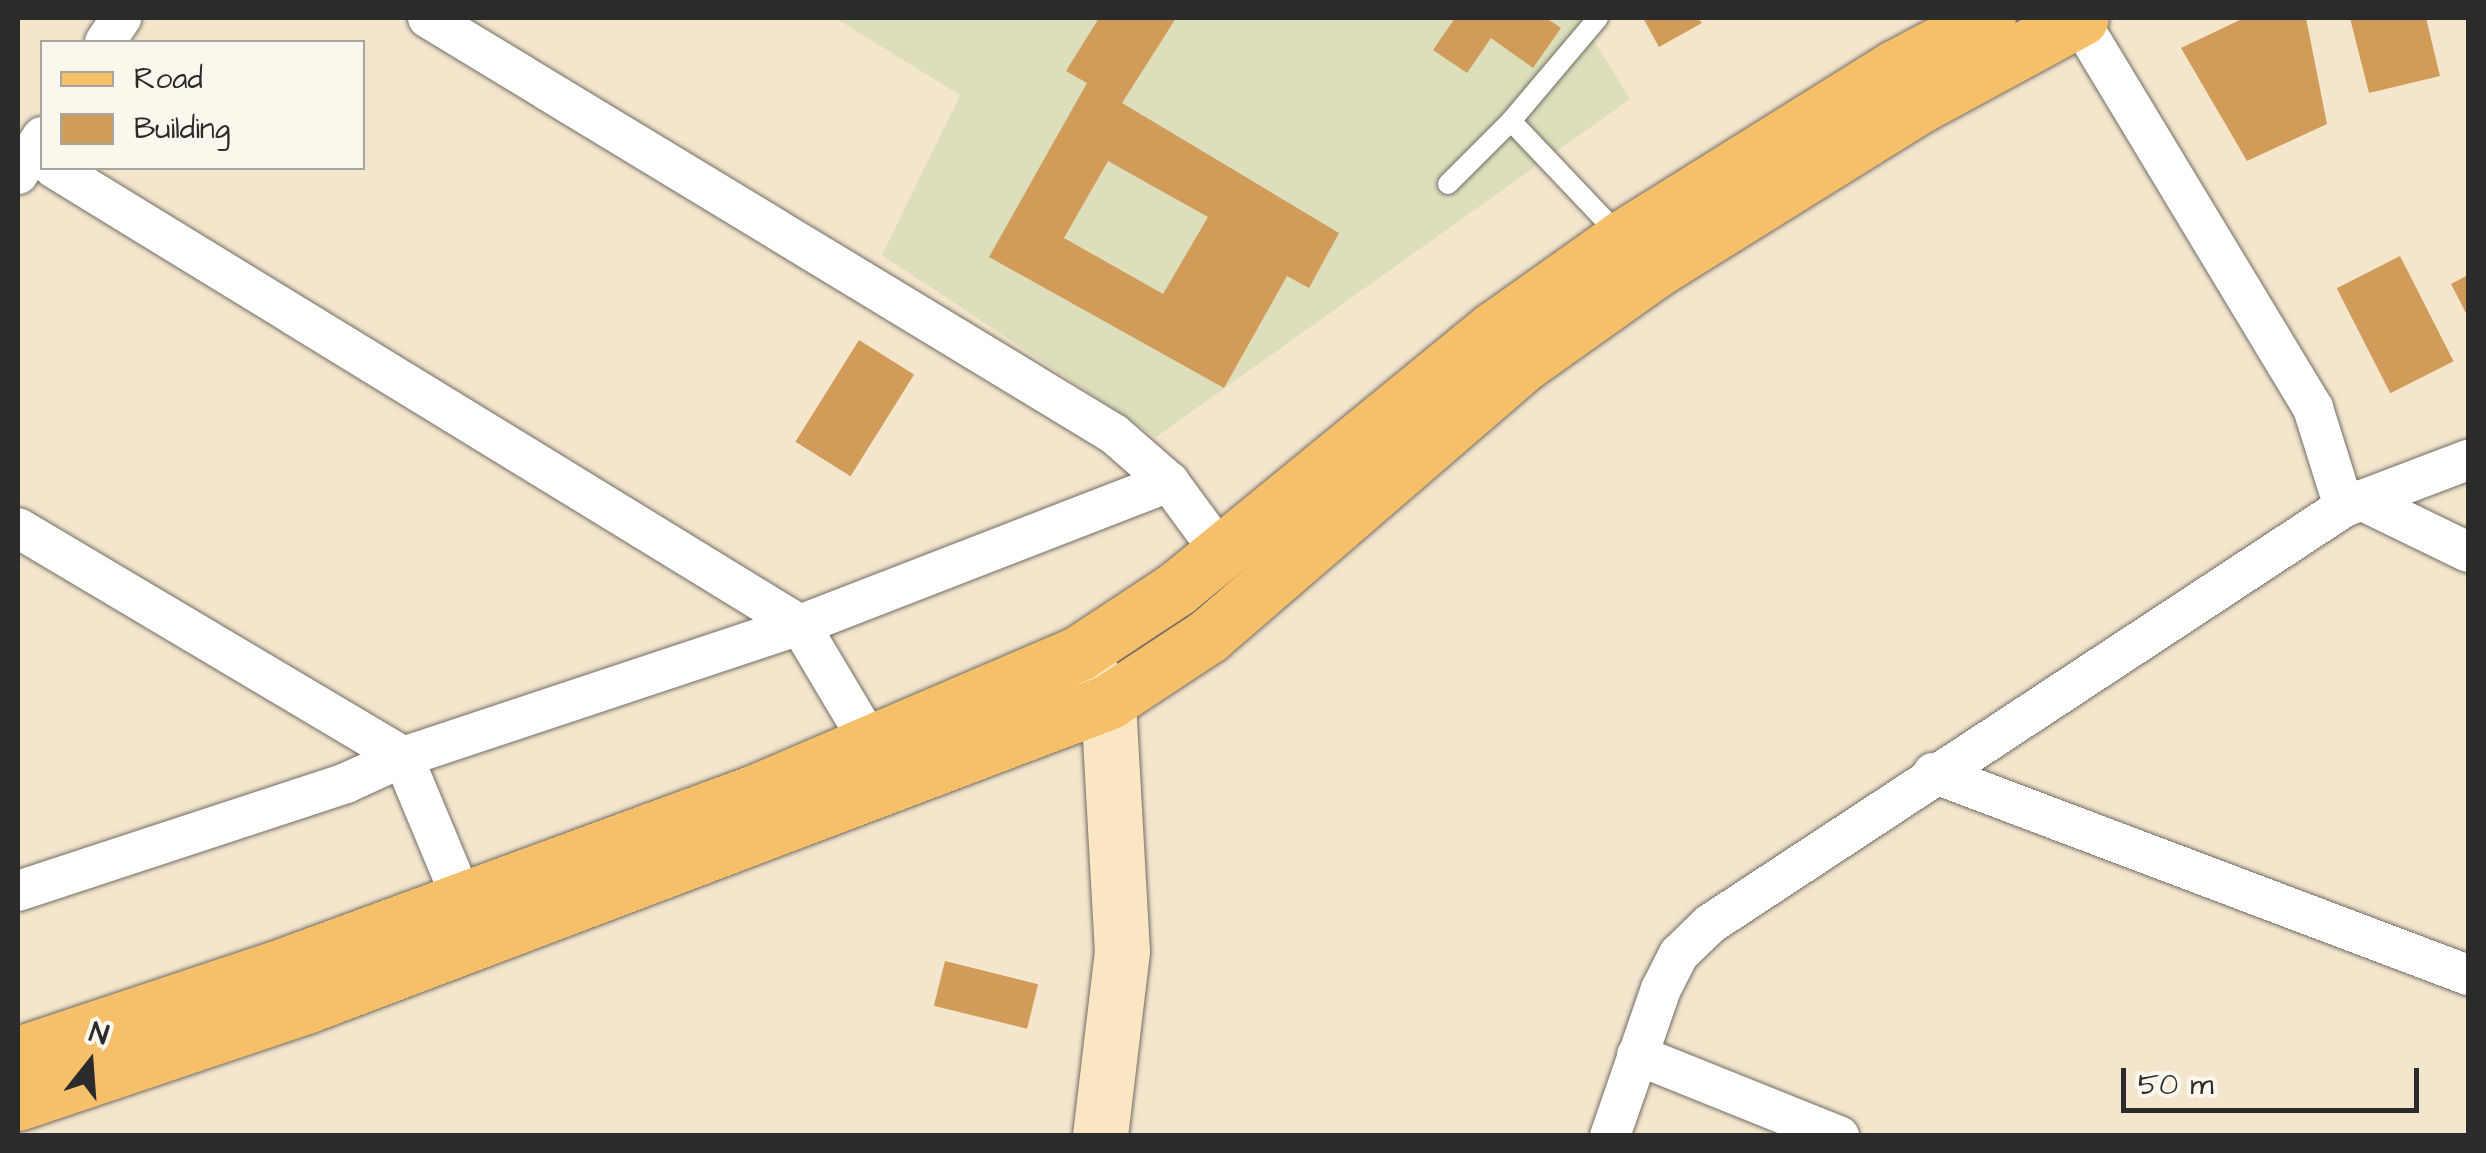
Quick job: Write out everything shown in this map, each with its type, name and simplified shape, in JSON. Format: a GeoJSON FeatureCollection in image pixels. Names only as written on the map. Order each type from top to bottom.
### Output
{"type":"FeatureCollection","features":[{"type":"Feature","properties":{"kind":"main road"},"geometry":{"type":"LineString","coordinates":[[18,1103],[471,919],[1079,653],[1176,589],[1494,329],[1622,238],[1850,95],[1988,18]]}},
{"type":"Feature","properties":{"kind":"main road"},"geometry":{"type":"LineString","coordinates":[[18,1054],[285,965],[471,919],[1108,702],[1208,636],[1522,364],[1812,170],[2080,18]]}},
{"type":"Feature","properties":{"kind":"main road"},"geometry":{"type":"LineString","coordinates":[[1079,653],[1108,702],[1122,951],[1100,1136]]}},
{"type":"Feature","properties":{"kind":"street"},"geometry":{"type":"LineString","coordinates":[[106,40],[121,18]]}},
{"type":"Feature","properties":{"kind":"street"},"geometry":{"type":"LineString","coordinates":[[428,18],[1114,434],[1169,482],[1219,550]]}},
{"type":"Feature","properties":{"kind":"street"},"geometry":{"type":"LineString","coordinates":[[2080,18],[2313,408],[2352,504],[2468,552]]}},
{"type":"Feature","properties":{"kind":"street"},"geometry":{"type":"LineString","coordinates":[[56,170],[800,625],[871,744]]}},
{"type":"Feature","properties":{"kind":"street"},"geometry":{"type":"LineString","coordinates":[[1610,1136],[1670,971],[1700,934],[1933,773],[2352,504],[2468,460]]}},
{"type":"Feature","properties":{"kind":"street"},"geometry":{"type":"LineString","coordinates":[[18,891],[346,783],[402,757],[800,625],[1169,482]]}},
{"type":"Feature","properties":{"kind":"street"},"geometry":{"type":"LineString","coordinates":[[18,528],[402,757],[471,919]]}},
{"type":"Feature","properties":{"kind":"street"},"geometry":{"type":"LineString","coordinates":[[1933,773],[2468,975]]}},
{"type":"Feature","properties":{"kind":"street"},"geometry":{"type":"LineString","coordinates":[[1637,1055],[1840,1136]]}},
{"type":"Feature","properties":{"kind":"lane"},"geometry":{"type":"LineString","coordinates":[[1448,184],[1511,122],[1598,18]]}},
{"type":"Feature","properties":{"kind":"lane"},"geometry":{"type":"LineString","coordinates":[[1511,122],[1622,238]]}},
{"type":"Feature","properties":{"kind":"shaded area"},"geometry":{"type":"Polygon","coordinates":[[[835,18],[1580,18],[1630,99],[1156,437],[882,255],[960,95],[835,18]]]}},
{"type":"Feature","properties":{"kind":"building"},"geometry":{"type":"Polygon","coordinates":[[[1099,18],[1176,18],[1122,103],[1339,233],[1309,288],[1287,276],[1224,388],[989,257],[1087,83],[1066,71],[1099,18]],[[1108,161],[1064,238],[1163,294],[1208,217],[1108,161]]]}},
{"type":"Feature","properties":{"kind":"building"},"geometry":{"type":"Polygon","coordinates":[[[1455,18],[1546,18],[1561,28],[1533,68],[1491,38],[1467,73],[1433,50],[1455,18]]]}},
{"type":"Feature","properties":{"kind":"building"},"geometry":{"type":"Polygon","coordinates":[[[1643,18],[1698,18],[1702,23],[1659,47],[1643,18]]]}},
{"type":"Feature","properties":{"kind":"building"},"geometry":{"type":"Polygon","coordinates":[[[2244,18],[2306,18],[2327,124],[2247,161],[2181,48],[2244,18]]]}},
{"type":"Feature","properties":{"kind":"building"},"geometry":{"type":"Polygon","coordinates":[[[2350,18],[2426,18],[2440,76],[2369,93],[2350,18]]]}},
{"type":"Feature","properties":{"kind":"building"},"geometry":{"type":"Polygon","coordinates":[[[2400,256],[2454,361],[2390,393],[2337,288],[2400,256]]]}},
{"type":"Feature","properties":{"kind":"building"},"geometry":{"type":"Polygon","coordinates":[[[2468,275],[2468,317],[2451,284],[2468,275]]]}},
{"type":"Feature","properties":{"kind":"building"},"geometry":{"type":"Polygon","coordinates":[[[859,340],[914,374],[851,476],[795,442],[859,340]]]}},
{"type":"Feature","properties":{"kind":"building"},"geometry":{"type":"Polygon","coordinates":[[[945,961],[1038,984],[1027,1029],[934,1006],[945,961]]]}}]}
